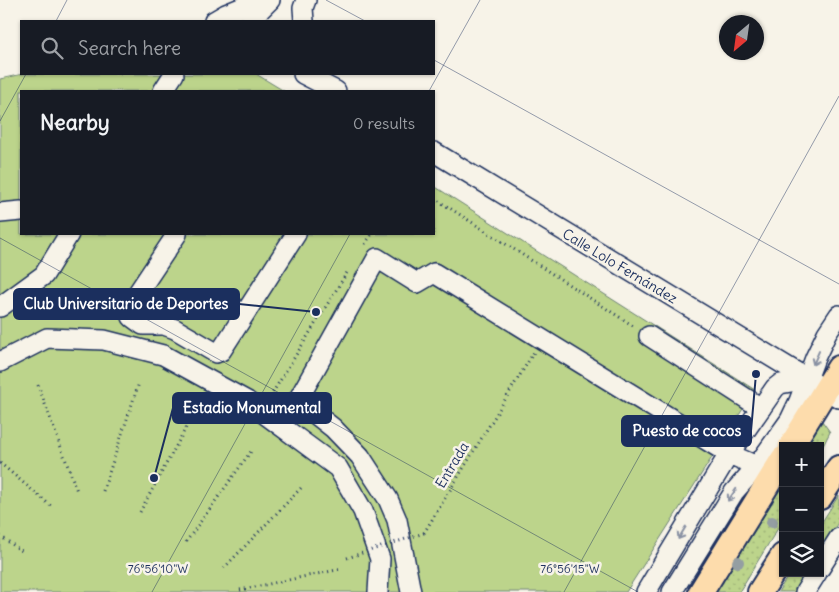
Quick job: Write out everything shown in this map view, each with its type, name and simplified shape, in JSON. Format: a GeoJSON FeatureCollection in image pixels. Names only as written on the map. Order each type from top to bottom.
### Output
{"type":"FeatureCollection","features":[{"type":"Feature","properties":{"kind":"main road"},"geometry":{"type":"LineString","coordinates":[[793,442],[824,389],[839,368]]}},
{"type":"Feature","properties":{"kind":"main road"},"geometry":{"type":"LineString","coordinates":[[701,592],[779,465]]}},
{"type":"Feature","properties":{"kind":"main road"},"geometry":{"type":"LineString","coordinates":[[824,491],[839,468]]}},
{"type":"Feature","properties":{"kind":"main road"},"geometry":{"type":"LineString","coordinates":[[760,592],[779,562]]}},
{"type":"Feature","properties":{"kind":"street"},"geometry":{"type":"LineString","coordinates":[[216,20],[260,0]]}},
{"type":"Feature","properties":{"kind":"street"},"geometry":{"type":"LineString","coordinates":[[252,20],[270,0]]}},
{"type":"Feature","properties":{"kind":"street"},"geometry":{"type":"LineString","coordinates":[[304,20],[306,0]]}},
{"type":"Feature","properties":{"kind":"street"},"geometry":{"type":"LineString","coordinates":[[164,90],[173,75]]}},
{"type":"Feature","properties":{"kind":"street"},"geometry":{"type":"LineString","coordinates":[[305,75],[325,83]]}},
{"type":"Feature","properties":{"kind":"street","name":"Calle Lolo Fernández"},"geometry":{"type":"LineString","coordinates":[[435,153],[824,389]]}},
{"type":"Feature","properties":{"kind":"street"},"geometry":{"type":"LineString","coordinates":[[0,213],[20,211]]}},
{"type":"Feature","properties":{"kind":"street"},"geometry":{"type":"LineString","coordinates":[[0,307],[44,275],[68,235]]}},
{"type":"Feature","properties":{"kind":"street"},"geometry":{"type":"LineString","coordinates":[[176,235],[128,306],[132,316],[143,325],[164,324],[216,353],[221,351],[295,235]]}},
{"type":"Feature","properties":{"kind":"street"},"geometry":{"type":"LineString","coordinates":[[411,592],[397,520],[388,499],[360,456],[333,428],[299,398],[377,258],[417,283],[434,273],[730,454],[757,466]]}},
{"type":"Feature","properties":{"kind":"street"},"geometry":{"type":"LineString","coordinates":[[824,389],[827,333],[839,315]]}},
{"type":"Feature","properties":{"kind":"street"},"geometry":{"type":"LineString","coordinates":[[649,336],[761,408]]}},
{"type":"Feature","properties":{"kind":"street"},"geometry":{"type":"LineString","coordinates":[[0,362],[47,338],[104,340],[163,355],[247,401],[338,468],[363,510],[380,559],[378,592]]}},
{"type":"Feature","properties":{"kind":"street"},"geometry":{"type":"LineString","coordinates":[[646,592],[730,454],[775,388],[780,384],[824,389]]}},
{"type":"Feature","properties":{"kind":"street"},"geometry":{"type":"LineString","coordinates":[[672,592],[734,492],[757,466],[790,420],[800,401],[824,389]]}},
{"type":"Feature","properties":{"kind":"street"},"geometry":{"type":"LineString","coordinates":[[824,562],[839,538]]}},
{"type":"Feature","properties":{"kind":"path"},"geometry":{"type":"LineString","coordinates":[[435,199],[649,336]]}},
{"type":"Feature","properties":{"kind":"path"},"geometry":{"type":"LineString","coordinates":[[362,250],[371,235]]}},
{"type":"Feature","properties":{"kind":"path"},"geometry":{"type":"LineString","coordinates":[[261,410],[352,266]]}},
{"type":"Feature","properties":{"kind":"path","name":"Entrada"},"geometry":{"type":"LineString","coordinates":[[347,558],[424,533],[542,340]]}},
{"type":"Feature","properties":{"kind":"path"},"geometry":{"type":"LineString","coordinates":[[103,491],[139,383]]}},
{"type":"Feature","properties":{"kind":"path"},"geometry":{"type":"LineString","coordinates":[[38,385],[77,491]]}},
{"type":"Feature","properties":{"kind":"path"},"geometry":{"type":"LineString","coordinates":[[140,512],[194,413]]}},
{"type":"Feature","properties":{"kind":"path"},"geometry":{"type":"LineString","coordinates":[[186,542],[252,450]]}},
{"type":"Feature","properties":{"kind":"path"},"geometry":{"type":"LineString","coordinates":[[0,463],[51,506]]}},
{"type":"Feature","properties":{"kind":"path"},"geometry":{"type":"LineString","coordinates":[[224,568],[302,487]]}},
{"type":"Feature","properties":{"kind":"path"},"geometry":{"type":"LineString","coordinates":[[0,536],[23,552]]}},
{"type":"Feature","properties":{"kind":"path"},"geometry":{"type":"LineString","coordinates":[[240,590],[341,569]]}},
{"type":"Feature","properties":{"kind":"green space"},"geometry":{"type":"Polygon","coordinates":[[[20,75],[258,75],[282,90],[20,90],[20,235],[435,235],[435,187],[755,390],[626,592],[0,592],[0,79],[20,75]]]}},
{"type":"Feature","properties":{"kind":"green space"},"geometry":{"type":"Polygon","coordinates":[[[822,421],[830,432],[824,444],[824,442],[807,442],[822,421]]]}},
{"type":"Feature","properties":{"kind":"green space"},"geometry":{"type":"Polygon","coordinates":[[[779,484],[779,527],[739,592],[709,592],[779,484]]]}},
{"type":"Feature","properties":{"kind":"green space"},"geometry":{"type":"Polygon","coordinates":[[[839,495],[839,521],[824,545],[824,519],[839,495]]]}},
{"type":"Feature","properties":{"kind":"green space"},"geometry":{"type":"Polygon","coordinates":[[[787,577],[804,577],[795,592],[778,592],[787,577]]]}},
{"type":"Feature","properties":{"kind":"place","name":"Club Universitario de Deportes"},"geometry":{"type":"Point","coordinates":[316,312]}},
{"type":"Feature","properties":{"kind":"place","name":"Puesto de cocos"},"geometry":{"type":"Point","coordinates":[756,374]}},
{"type":"Feature","properties":{"kind":"place","name":"Estadio Monumental"},"geometry":{"type":"Point","coordinates":[154,478]}}]}
